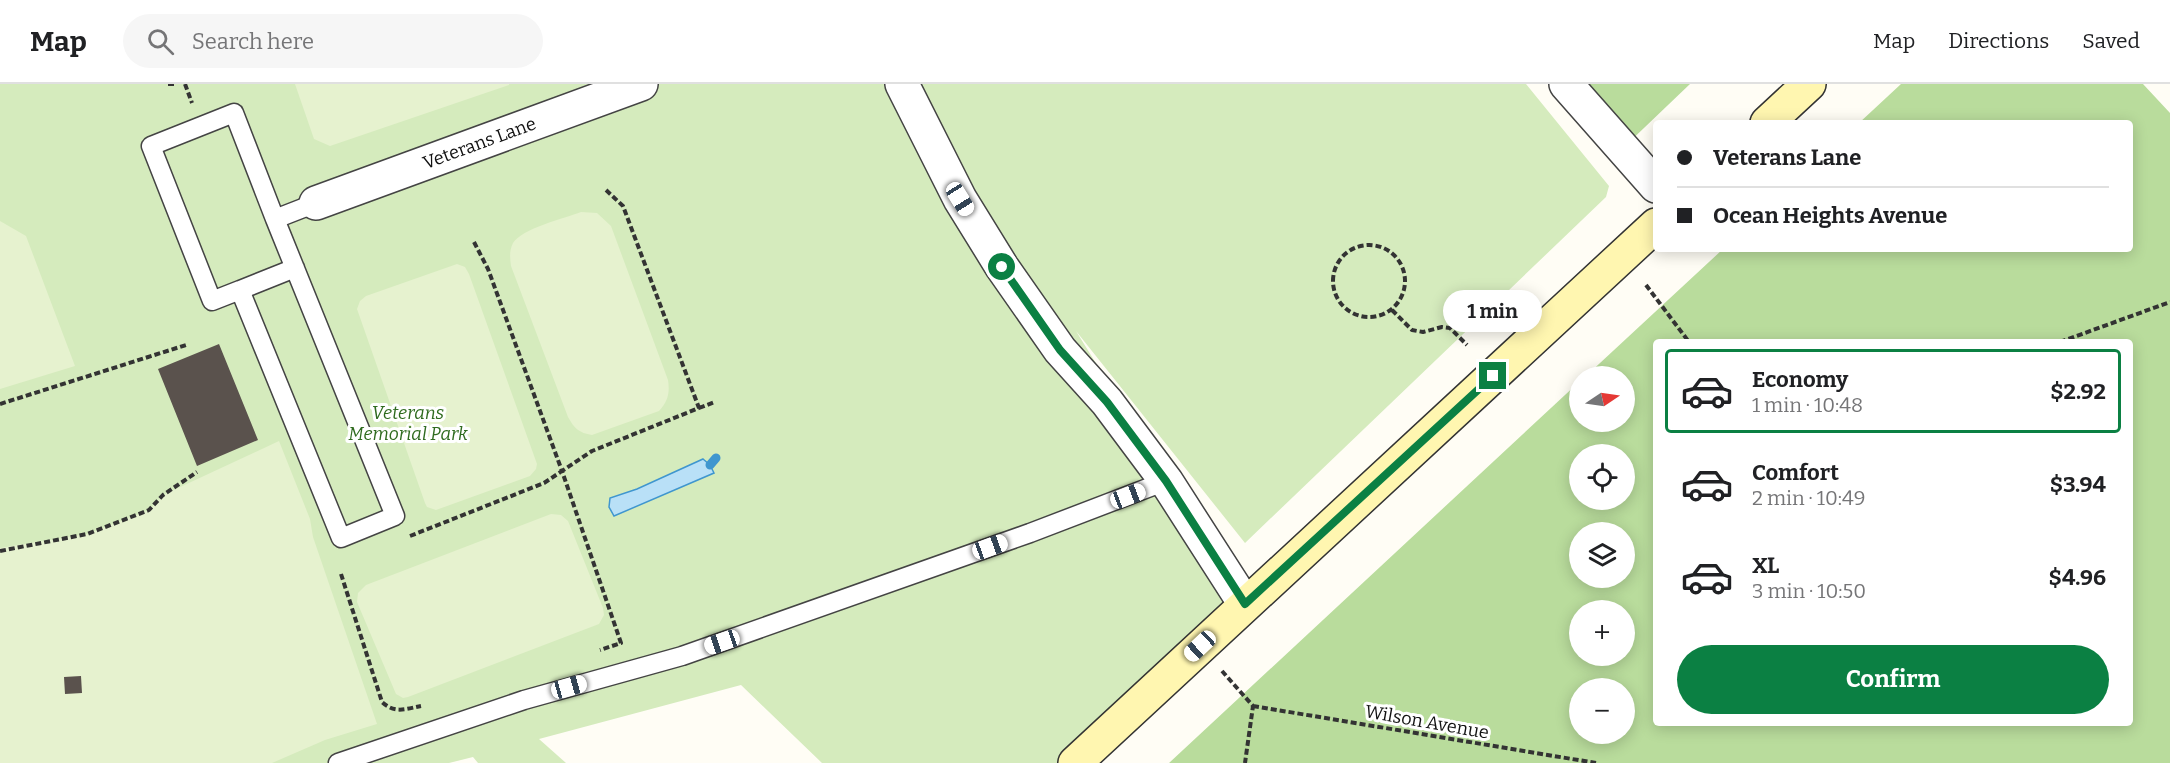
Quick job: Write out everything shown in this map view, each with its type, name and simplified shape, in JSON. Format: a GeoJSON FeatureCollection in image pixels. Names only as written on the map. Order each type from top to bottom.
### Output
{"type":"FeatureCollection","features":[{"type":"Feature","properties":{"kind":"main road"},"geometry":{"type":"LineString","coordinates":[[1770,120],[1809,84]]}},
{"type":"Feature","properties":{"kind":"main road"},"geometry":{"type":"LineString","coordinates":[[1075,763],[1653,228]]}},
{"type":"Feature","properties":{"kind":"street","name":"Veterans Lane"},"geometry":{"type":"LineString","coordinates":[[316,203],[641,84]]}},
{"type":"Feature","properties":{"kind":"street"},"geometry":{"type":"LineString","coordinates":[[902,84],[960,199],[1002,267],[1060,350],[1107,402],[1166,481],[1245,604]]}},
{"type":"Feature","properties":{"kind":"street"},"geometry":{"type":"LineString","coordinates":[[1566,84],[1653,183]]}},
{"type":"Feature","properties":{"kind":"lane"},"geometry":{"type":"LineString","coordinates":[[240,290],[341,538],[395,516],[234,113],[151,146],[212,301],[295,268]]}},
{"type":"Feature","properties":{"kind":"lane"},"geometry":{"type":"LineString","coordinates":[[275,219],[316,203]]}},
{"type":"Feature","properties":{"kind":"lane"},"geometry":{"type":"LineString","coordinates":[[338,763],[524,700],[682,656],[1030,533],[1166,481]]}},
{"type":"Feature","properties":{"kind":"path"},"geometry":{"type":"LineString","coordinates":[[168,84],[175,84]]}},
{"type":"Feature","properties":{"kind":"path"},"geometry":{"type":"LineString","coordinates":[[185,84],[194,108]]}},
{"type":"Feature","properties":{"kind":"path"},"geometry":{"type":"LineString","coordinates":[[606,190],[623,206],[699,408]]}},
{"type":"Feature","properties":{"kind":"path"},"geometry":{"type":"LineString","coordinates":[[474,242],[488,269],[562,471],[621,643],[590,654]]}},
{"type":"Feature","properties":{"kind":"path"},"geometry":{"type":"LineString","coordinates":[[1371,245],[1389,250],[1398,259],[1403,270],[1404,292],[1392,310],[1380,316],[1368,318],[1347,311],[1339,302],[1332,278],[1342,256],[1353,248],[1371,245]]}},
{"type":"Feature","properties":{"kind":"path"},"geometry":{"type":"LineString","coordinates":[[1646,285],[1687,339]]}},
{"type":"Feature","properties":{"kind":"path"},"geometry":{"type":"LineString","coordinates":[[2068,339],[2170,302]]}},
{"type":"Feature","properties":{"kind":"path"},"geometry":{"type":"LineString","coordinates":[[1392,310],[1412,330],[1424,332],[1442,327],[1450,328],[1467,345]]}},
{"type":"Feature","properties":{"kind":"path"},"geometry":{"type":"LineString","coordinates":[[0,404],[186,345]]}},
{"type":"Feature","properties":{"kind":"path"},"geometry":{"type":"LineString","coordinates":[[404,539],[544,483],[592,451],[715,402]]}},
{"type":"Feature","properties":{"kind":"path"},"geometry":{"type":"LineString","coordinates":[[0,551],[87,534],[131,518],[149,510],[163,495],[197,472]]}},
{"type":"Feature","properties":{"kind":"path"},"geometry":{"type":"LineString","coordinates":[[341,574],[382,702],[390,709],[398,711],[430,704]]}},
{"type":"Feature","properties":{"kind":"path"},"geometry":{"type":"LineString","coordinates":[[1200,646],[1253,706],[1245,763]]}},
{"type":"Feature","properties":{"kind":"path","name":"Wilson Avenue"},"geometry":{"type":"LineString","coordinates":[[1253,706],[1596,763]]}},
{"type":"Feature","properties":{"kind":"green space","name":"Veterans Memorial Park"},"geometry":{"type":"Polygon","coordinates":[[[0,84],[1526,84],[1609,186],[1606,197],[1245,543],[1076,331],[1245,604],[1075,763],[822,763],[741,685],[539,739],[566,763],[478,763],[473,757],[449,763],[0,763],[0,84]]]}},
{"type":"Feature","properties":{"kind":"green space"},"geometry":{"type":"Polygon","coordinates":[[[295,84],[509,85],[330,146],[314,139],[295,84]]]}},
{"type":"Feature","properties":{"kind":"green space"},"geometry":{"type":"Polygon","coordinates":[[[1558,84],[1690,84],[1622,149],[1558,84]]]}},
{"type":"Feature","properties":{"kind":"green space"},"geometry":{"type":"Polygon","coordinates":[[[1901,84],[2143,84],[2170,113],[2170,763],[1169,763],[1569,391],[1569,432],[1635,432],[1635,366],[1597,366],[1720,252],[2133,252],[2133,120],[1862,120],[1901,84]]]}},
{"type":"Feature","properties":{"kind":"green space"},"geometry":{"type":"Polygon","coordinates":[[[581,212],[597,213],[611,226],[669,385],[666,400],[659,411],[592,435],[577,429],[568,417],[511,266],[510,257],[513,243],[525,233],[581,212]]]}},
{"type":"Feature","properties":{"kind":"green space"},"geometry":{"type":"Polygon","coordinates":[[[0,221],[26,236],[75,366],[0,389],[0,221]]]}},
{"type":"Feature","properties":{"kind":"green space"},"geometry":{"type":"Polygon","coordinates":[[[457,264],[465,267],[469,274],[537,464],[530,476],[436,510],[427,507],[425,503],[357,309],[360,301],[366,296],[457,264]]]}},
{"type":"Feature","properties":{"kind":"green space"},"geometry":{"type":"Polygon","coordinates":[[[279,441],[310,519],[313,537],[377,724],[325,740],[272,763],[0,763],[0,548],[87,534],[149,510],[163,495],[279,441]]]}},
{"type":"Feature","properties":{"kind":"green space"},"geometry":{"type":"Polygon","coordinates":[[[551,514],[561,515],[568,521],[603,608],[604,615],[599,624],[408,697],[403,698],[396,694],[357,602],[358,593],[366,585],[551,514]]]}},
{"type":"Feature","properties":{"kind":"water"},"geometry":{"type":"Polygon","coordinates":[[[703,459],[714,473],[614,516],[609,507],[610,498],[637,489],[703,459]]]}},
{"type":"Feature","properties":{"kind":"building"},"geometry":{"type":"Polygon","coordinates":[[[219,344],[258,440],[197,466],[158,369],[219,344]]]}},
{"type":"Feature","properties":{"kind":"building"},"geometry":{"type":"Polygon","coordinates":[[[81,676],[82,693],[65,694],[64,677],[81,676]]]}},
{"type":"Feature","properties":{"kind":"waterway"},"geometry":{"type":"LineString","coordinates":[[710,465],[716,458]]}},
{"type":"Feature","properties":{"kind":"route"},"geometry":{"type":"LineString","coordinates":[[1002,267],[1060,350],[1107,402],[1166,481],[1245,604],[1493,376]]}}]}
